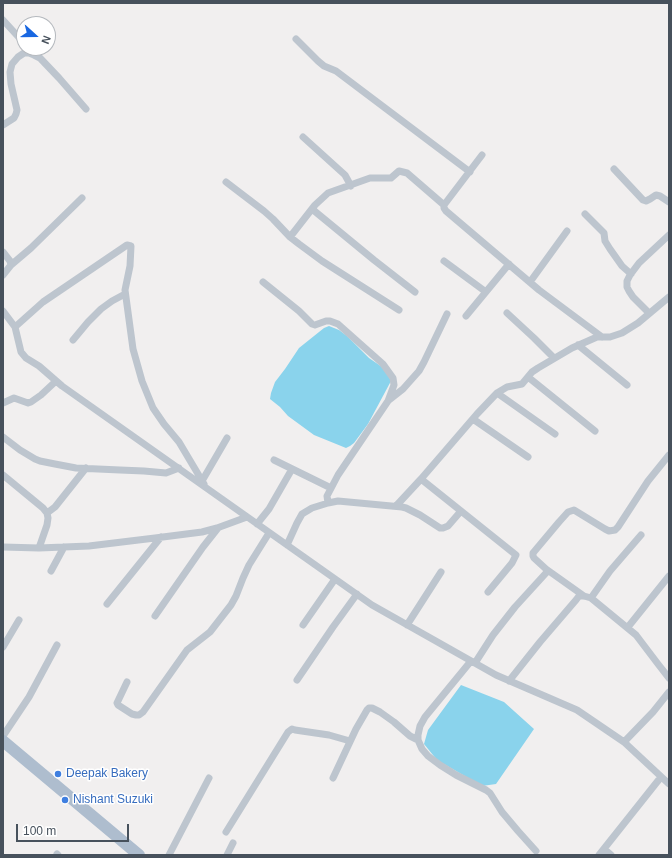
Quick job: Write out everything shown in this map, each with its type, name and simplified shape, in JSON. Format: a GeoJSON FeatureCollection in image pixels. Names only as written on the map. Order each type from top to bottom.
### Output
{"type":"FeatureCollection","features":[{"type":"Feature","properties":{"kind":"main road"},"geometry":{"type":"LineString","coordinates":[[3,741],[139,855]]}},
{"type":"Feature","properties":{"kind":"street"},"geometry":{"type":"LineString","coordinates":[[3,20],[16,34]]}},
{"type":"Feature","properties":{"kind":"street"},"geometry":{"type":"LineString","coordinates":[[296,39],[324,66],[336,71],[470,172]]}},
{"type":"Feature","properties":{"kind":"street"},"geometry":{"type":"LineString","coordinates":[[3,125],[14,118],[17,110],[10,72],[12,64],[20,56]]}},
{"type":"Feature","properties":{"kind":"street"},"geometry":{"type":"LineString","coordinates":[[36,56],[49,66],[86,109]]}},
{"type":"Feature","properties":{"kind":"street"},"geometry":{"type":"LineString","coordinates":[[302,137],[346,175],[351,186]]}},
{"type":"Feature","properties":{"kind":"street"},"geometry":{"type":"LineString","coordinates":[[444,205],[482,155]]}},
{"type":"Feature","properties":{"kind":"street"},"geometry":{"type":"LineString","coordinates":[[614,169],[644,200],[646,201],[656,195],[669,202]]}},
{"type":"Feature","properties":{"kind":"street"},"geometry":{"type":"LineString","coordinates":[[290,237],[312,209],[328,193],[370,178],[391,178],[399,171],[407,173],[444,205],[446,211],[530,282],[602,337]]}},
{"type":"Feature","properties":{"kind":"street"},"geometry":{"type":"LineString","coordinates":[[226,182],[273,219],[290,237],[322,261],[399,310]]}},
{"type":"Feature","properties":{"kind":"street"},"geometry":{"type":"LineString","coordinates":[[3,275],[82,198]]}},
{"type":"Feature","properties":{"kind":"street"},"geometry":{"type":"LineString","coordinates":[[312,209],[415,292]]}},
{"type":"Feature","properties":{"kind":"street"},"geometry":{"type":"LineString","coordinates":[[585,214],[604,233],[605,241],[610,249],[622,266],[631,274]]}},
{"type":"Feature","properties":{"kind":"street"},"geometry":{"type":"LineString","coordinates":[[530,282],[567,231]]}},
{"type":"Feature","properties":{"kind":"street"},"geometry":{"type":"LineString","coordinates":[[649,313],[629,292],[627,281],[646,256],[669,235]]}},
{"type":"Feature","properties":{"kind":"street"},"geometry":{"type":"LineString","coordinates":[[15,328],[43,302],[127,245],[131,246],[129,275],[125,285],[125,294],[133,349],[142,381],[153,408],[178,442],[206,488]]}},
{"type":"Feature","properties":{"kind":"street"},"geometry":{"type":"LineString","coordinates":[[3,252],[11,266]]}},
{"type":"Feature","properties":{"kind":"street"},"geometry":{"type":"LineString","coordinates":[[444,261],[486,292]]}},
{"type":"Feature","properties":{"kind":"street"},"geometry":{"type":"LineString","coordinates":[[466,316],[509,264]]}},
{"type":"Feature","properties":{"kind":"street"},"geometry":{"type":"LineString","coordinates":[[263,282],[315,325],[326,321],[338,324],[383,364],[393,378],[394,385],[388,400],[331,488],[328,496],[328,503]]}},
{"type":"Feature","properties":{"kind":"street"},"geometry":{"type":"LineString","coordinates":[[73,340],[101,308],[125,294]]}},
{"type":"Feature","properties":{"kind":"street"},"geometry":{"type":"LineString","coordinates":[[396,506],[497,393],[507,387],[522,384],[532,372],[578,345],[591,339],[610,337],[622,333],[638,323],[669,297]]}},
{"type":"Feature","properties":{"kind":"street"},"geometry":{"type":"LineString","coordinates":[[3,310],[15,328],[20,352],[26,358],[269,533],[372,605],[496,675],[577,710],[624,742],[669,784]]}},
{"type":"Feature","properties":{"kind":"street"},"geometry":{"type":"LineString","coordinates":[[507,313],[554,358]]}},
{"type":"Feature","properties":{"kind":"street"},"geometry":{"type":"LineString","coordinates":[[388,400],[403,389],[419,371],[448,314]]}},
{"type":"Feature","properties":{"kind":"street"},"geometry":{"type":"LineString","coordinates":[[578,345],[627,385]]}},
{"type":"Feature","properties":{"kind":"street"},"geometry":{"type":"LineString","coordinates":[[528,378],[595,431]]}},
{"type":"Feature","properties":{"kind":"street"},"geometry":{"type":"LineString","coordinates":[[3,403],[14,398],[28,403],[31,402],[56,381]]}},
{"type":"Feature","properties":{"kind":"street"},"geometry":{"type":"LineString","coordinates":[[497,393],[555,434]]}},
{"type":"Feature","properties":{"kind":"street"},"geometry":{"type":"LineString","coordinates":[[473,419],[528,457]]}},
{"type":"Feature","properties":{"kind":"street"},"geometry":{"type":"LineString","coordinates":[[3,437],[20,450],[40,461],[76,468],[166,473],[179,468]]}},
{"type":"Feature","properties":{"kind":"street"},"geometry":{"type":"LineString","coordinates":[[202,481],[227,438]]}},
{"type":"Feature","properties":{"kind":"street"},"geometry":{"type":"LineString","coordinates":[[669,455],[648,481],[615,530],[609,531],[572,510],[568,512],[533,553],[534,558],[546,569],[588,597],[628,627],[636,635],[669,678]]}},
{"type":"Feature","properties":{"kind":"street"},"geometry":{"type":"LineString","coordinates":[[274,460],[331,488]]}},
{"type":"Feature","properties":{"kind":"street"},"geometry":{"type":"LineString","coordinates":[[47,513],[55,507],[86,468]]}},
{"type":"Feature","properties":{"kind":"street"},"geometry":{"type":"LineString","coordinates":[[257,524],[269,509],[292,469]]}},
{"type":"Feature","properties":{"kind":"street"},"geometry":{"type":"LineString","coordinates":[[3,475],[47,513],[47,525],[39,548]]}},
{"type":"Feature","properties":{"kind":"street"},"geometry":{"type":"LineString","coordinates":[[421,479],[516,555],[512,563],[488,592]]}},
{"type":"Feature","properties":{"kind":"street"},"geometry":{"type":"LineString","coordinates":[[287,545],[302,514],[312,508],[328,503],[338,502],[406,508],[440,528],[448,526],[461,511]]}},
{"type":"Feature","properties":{"kind":"street"},"geometry":{"type":"LineString","coordinates":[[3,547],[39,548],[89,546],[202,532],[218,528],[247,517]]}},
{"type":"Feature","properties":{"kind":"street"},"geometry":{"type":"LineString","coordinates":[[155,616],[218,528]]}},
{"type":"Feature","properties":{"kind":"street"},"geometry":{"type":"LineString","coordinates":[[127,682],[117,703],[132,714],[140,715],[187,650],[210,632],[231,605],[249,565],[269,533]]}},
{"type":"Feature","properties":{"kind":"street"},"geometry":{"type":"LineString","coordinates":[[588,597],[641,535]]}},
{"type":"Feature","properties":{"kind":"street"},"geometry":{"type":"LineString","coordinates":[[107,604],[161,537]]}},
{"type":"Feature","properties":{"kind":"street"},"geometry":{"type":"LineString","coordinates":[[51,571],[64,547]]}},
{"type":"Feature","properties":{"kind":"street"},"geometry":{"type":"LineString","coordinates":[[536,851],[502,812],[490,793],[432,760],[422,749],[418,740],[418,735],[420,726],[425,717],[473,662],[515,607],[546,573],[546,569]]}},
{"type":"Feature","properties":{"kind":"street"},"geometry":{"type":"LineString","coordinates":[[407,625],[441,572]]}},
{"type":"Feature","properties":{"kind":"street"},"geometry":{"type":"LineString","coordinates":[[628,627],[669,576]]}},
{"type":"Feature","properties":{"kind":"street"},"geometry":{"type":"LineString","coordinates":[[303,625],[335,579]]}},
{"type":"Feature","properties":{"kind":"street"},"geometry":{"type":"LineString","coordinates":[[297,680],[356,594]]}},
{"type":"Feature","properties":{"kind":"street"},"geometry":{"type":"LineString","coordinates":[[509,681],[579,596],[588,597]]}},
{"type":"Feature","properties":{"kind":"street"},"geometry":{"type":"LineString","coordinates":[[3,647],[19,620]]}},
{"type":"Feature","properties":{"kind":"street"},"geometry":{"type":"LineString","coordinates":[[3,736],[29,697],[57,645]]}},
{"type":"Feature","properties":{"kind":"street"},"geometry":{"type":"LineString","coordinates":[[624,742],[669,692]]}},
{"type":"Feature","properties":{"kind":"street"},"geometry":{"type":"LineString","coordinates":[[333,778],[350,741],[366,710],[369,708],[380,712],[410,736],[418,740]]}},
{"type":"Feature","properties":{"kind":"street"},"geometry":{"type":"LineString","coordinates":[[226,832],[288,732],[295,730],[329,735],[350,741]]}},
{"type":"Feature","properties":{"kind":"street"},"geometry":{"type":"LineString","coordinates":[[599,855],[661,777]]}},
{"type":"Feature","properties":{"kind":"street"},"geometry":{"type":"LineString","coordinates":[[169,855],[209,778]]}},
{"type":"Feature","properties":{"kind":"street"},"geometry":{"type":"LineString","coordinates":[[227,855],[233,843]]}},
{"type":"Feature","properties":{"kind":"street"},"geometry":{"type":"LineString","coordinates":[[604,849],[611,855]]}},
{"type":"Feature","properties":{"kind":"water"},"geometry":{"type":"Polygon","coordinates":[[[329,326],[339,330],[347,336],[369,358],[385,369],[391,381],[368,424],[354,443],[346,448],[314,435],[288,416],[270,399],[275,382],[299,348],[324,328],[329,326]]]}},
{"type":"Feature","properties":{"kind":"water"},"geometry":{"type":"Polygon","coordinates":[[[461,685],[504,702],[534,729],[496,784],[482,786],[437,760],[424,744],[428,730],[461,685]]]}},
{"type":"Feature","properties":{"kind":"place","name":"Deepak Bakery"},"geometry":{"type":"Point","coordinates":[58,774]}},
{"type":"Feature","properties":{"kind":"place","name":"Nishant Suzuki"},"geometry":{"type":"Point","coordinates":[65,800]}}]}
